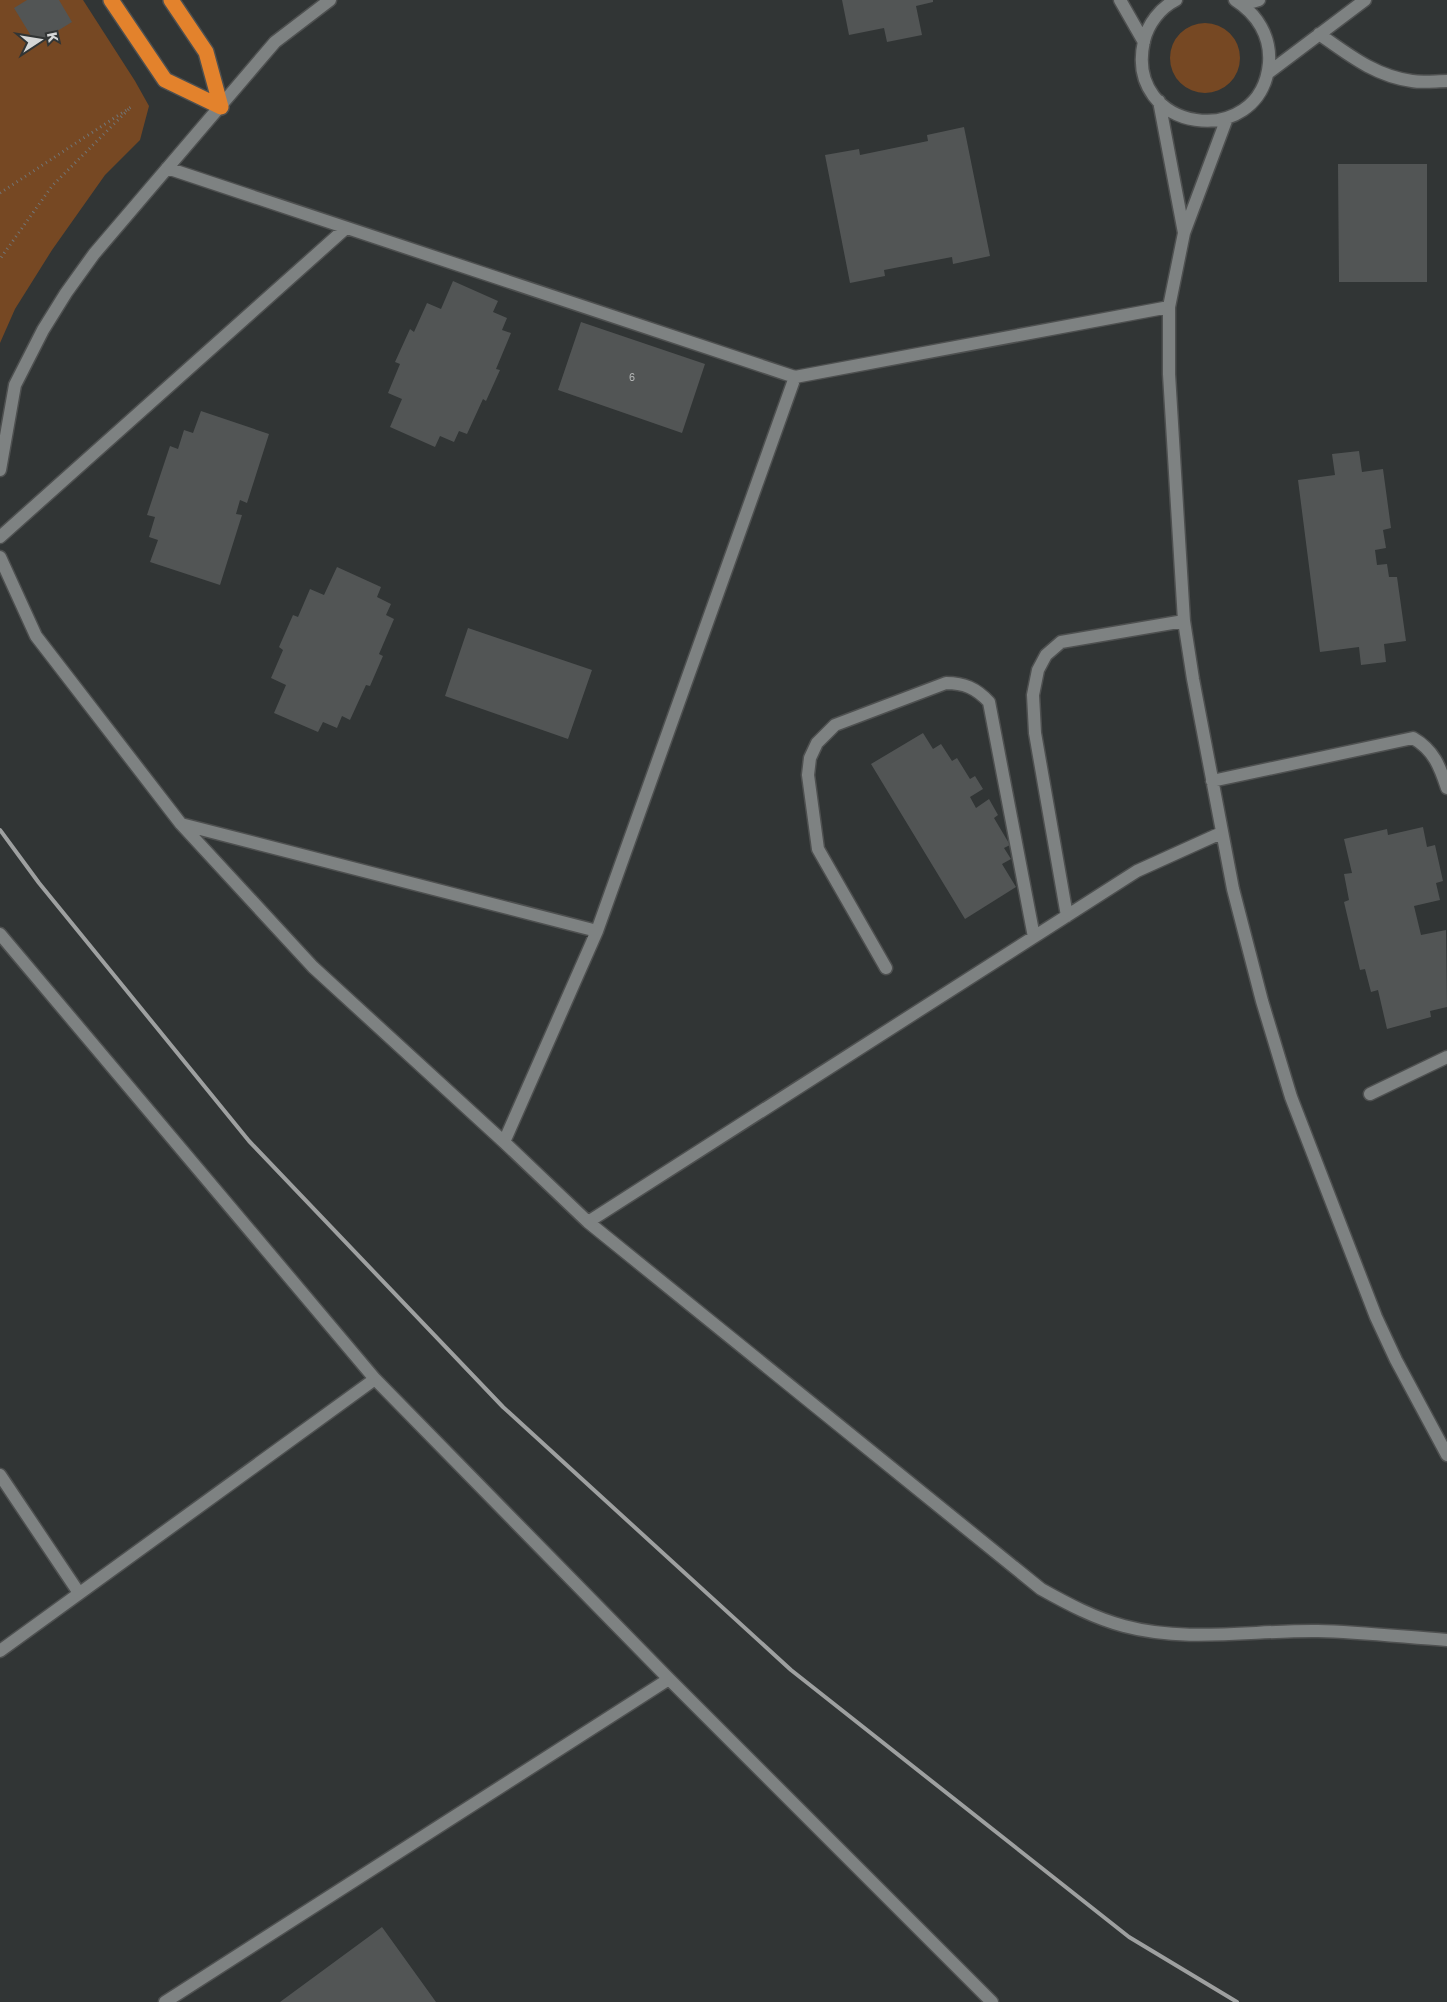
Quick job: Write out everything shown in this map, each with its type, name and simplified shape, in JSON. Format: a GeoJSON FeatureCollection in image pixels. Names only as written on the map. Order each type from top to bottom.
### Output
{"type":"FeatureCollection","features":[{"type":"Feature","properties":{"kind":"highway"},"geometry":{"type":"LineString","coordinates":[[111,0],[164,80],[221,106]]}},
{"type":"Feature","properties":{"kind":"highway"},"geometry":{"type":"LineString","coordinates":[[171,0],[206,52],[221,106]]}},
{"type":"Feature","properties":{"kind":"street"},"geometry":{"type":"LineString","coordinates":[[0,470],[15,385],[43,330],[66,292],[94,254],[275,42],[330,0]]}},
{"type":"Feature","properties":{"kind":"street"},"geometry":{"type":"LineString","coordinates":[[1120,0],[1144,42]]}},
{"type":"Feature","properties":{"kind":"street"},"geometry":{"type":"LineString","coordinates":[[1176,0],[1157,14],[1146,33],[1141,53],[1143,74],[1152,94],[1167,109],[1186,119],[1206,122],[1227,118],[1246,108],[1260,92],[1268,73],[1270,52],[1264,31],[1252,14],[1238,2]]}},
{"type":"Feature","properties":{"kind":"street"},"geometry":{"type":"LineString","coordinates":[[1238,2],[1259,0]]}},
{"type":"Feature","properties":{"kind":"street"},"geometry":{"type":"LineString","coordinates":[[1268,73],[1366,0]]}},
{"type":"Feature","properties":{"kind":"street"},"geometry":{"type":"LineString","coordinates":[[1319,34],[1362,64],[1385,75],[1413,81],[1447,82]]}},
{"type":"Feature","properties":{"kind":"street"},"geometry":{"type":"LineString","coordinates":[[1159,101],[1184,233]]}},
{"type":"Feature","properties":{"kind":"street"},"geometry":{"type":"LineString","coordinates":[[1227,118],[1184,233],[1169,307],[1170,374],[1184,621],[1221,833],[1233,889],[1262,1000],[1291,1097],[1376,1317],[1396,1360],[1447,1455]]}},
{"type":"Feature","properties":{"kind":"street"},"geometry":{"type":"LineString","coordinates":[[166,168],[795,376],[1169,307]]}},
{"type":"Feature","properties":{"kind":"street"},"geometry":{"type":"LineString","coordinates":[[0,537],[346,228]]}},
{"type":"Feature","properties":{"kind":"street"},"geometry":{"type":"LineString","coordinates":[[504,1142],[597,931],[795,376]]}},
{"type":"Feature","properties":{"kind":"street"},"geometry":{"type":"LineString","coordinates":[[0,557],[36,636],[181,824],[313,967],[504,1142],[588,1222],[1041,1589],[1066,1604],[1092,1616],[1125,1626],[1160,1632],[1256,1634],[1317,1631],[1447,1640]]}},
{"type":"Feature","properties":{"kind":"street"},"geometry":{"type":"LineString","coordinates":[[1067,916],[1035,733],[1033,695],[1038,670],[1046,655],[1061,642],[1184,621]]}},
{"type":"Feature","properties":{"kind":"street"},"geometry":{"type":"LineString","coordinates":[[886,968],[818,850],[808,775],[810,758],[817,743],[835,725],[946,683],[958,683],[970,687],[989,702],[1034,937]]}},
{"type":"Feature","properties":{"kind":"street"},"geometry":{"type":"LineString","coordinates":[[1212,781],[1414,738],[1428,748],[1436,757],[1447,788]]}},
{"type":"Feature","properties":{"kind":"street"},"geometry":{"type":"LineString","coordinates":[[181,824],[597,931]]}},
{"type":"Feature","properties":{"kind":"street"},"geometry":{"type":"LineString","coordinates":[[588,1222],[1137,871],[1221,833]]}},
{"type":"Feature","properties":{"kind":"street"},"geometry":{"type":"LineString","coordinates":[[0,934],[5,952],[375,1379],[669,1679],[992,2002]]}},
{"type":"Feature","properties":{"kind":"street"},"geometry":{"type":"LineString","coordinates":[[1370,1094],[1447,1058]]}},
{"type":"Feature","properties":{"kind":"street"},"geometry":{"type":"LineString","coordinates":[[0,1651],[375,1379]]}},
{"type":"Feature","properties":{"kind":"street"},"geometry":{"type":"LineString","coordinates":[[0,1475],[79,1594]]}},
{"type":"Feature","properties":{"kind":"street"},"geometry":{"type":"LineString","coordinates":[[166,2002],[669,1679]]}},
{"type":"Feature","properties":{"kind":"path"},"geometry":{"type":"LineString","coordinates":[[0,193],[131,107],[52,186],[0,259]]}},
{"type":"Feature","properties":{"kind":"shaded area"},"geometry":{"type":"Polygon","coordinates":[[[0,0],[83,0],[149,106],[140,140],[105,175],[52,250],[15,309],[0,343],[0,0]]]}},
{"type":"Feature","properties":{"kind":"shaded area"},"geometry":{"type":"Polygon","coordinates":[[[1205,23],[1218,26],[1230,33],[1237,45],[1240,58],[1237,71],[1230,83],[1218,90],[1205,93],[1192,90],[1180,83],[1173,71],[1170,58],[1173,45],[1180,33],[1192,26],[1205,23]]]}},
{"type":"Feature","properties":{"kind":"building"},"geometry":{"type":"Polygon","coordinates":[[[27,0],[59,0],[72,22],[36,44],[14,8],[27,0]]]}},
{"type":"Feature","properties":{"kind":"building"},"geometry":{"type":"Polygon","coordinates":[[[842,0],[933,0],[933,2],[916,6],[922,35],[887,42],[884,28],[849,35],[842,0]]]}},
{"type":"Feature","properties":{"kind":"building"},"geometry":{"type":"Polygon","coordinates":[[[964,127],[990,256],[953,264],[952,257],[884,270],[885,276],[850,283],[825,155],[859,149],[860,155],[928,141],[927,135],[964,127]]]}},
{"type":"Feature","properties":{"kind":"building"},"geometry":{"type":"Polygon","coordinates":[[[1338,164],[1427,164],[1427,282],[1339,282],[1338,164]]]}},
{"type":"Feature","properties":{"kind":"building"},"geometry":{"type":"Polygon","coordinates":[[[453,281],[498,301],[493,312],[507,318],[502,330],[511,333],[496,369],[500,370],[486,401],[483,399],[467,434],[459,431],[454,442],[440,436],[435,447],[390,427],[402,399],[388,393],[400,364],[395,362],[410,329],[414,332],[427,303],[441,309],[453,281]]]}},
{"type":"Feature","properties":{"kind":"building"},"geometry":{"type":"Polygon","coordinates":[[[581,322],[705,364],[682,433],[558,390],[581,322]]]}},
{"type":"Feature","properties":{"kind":"building"},"geometry":{"type":"Polygon","coordinates":[[[201,411],[269,434],[247,503],[240,500],[236,514],[242,515],[220,585],[150,562],[158,540],[149,537],[155,517],[147,515],[170,446],[178,449],[184,430],[193,433],[201,411]]]}},
{"type":"Feature","properties":{"kind":"building"},"geometry":{"type":"Polygon","coordinates":[[[1359,451],[1362,472],[1383,469],[1391,528],[1383,530],[1386,548],[1375,550],[1377,565],[1387,564],[1389,577],[1397,577],[1406,641],[1384,644],[1386,662],[1361,665],[1359,647],[1320,652],[1298,480],[1335,475],[1332,454],[1359,451]]]}},
{"type":"Feature","properties":{"kind":"building"},"geometry":{"type":"Polygon","coordinates":[[[337,567],[381,587],[377,597],[391,604],[386,615],[394,619],[379,654],[383,656],[370,686],[366,685],[350,720],[342,716],[337,728],[323,722],[318,732],[274,713],[286,685],[271,678],[283,650],[279,647],[293,615],[298,617],[310,589],[324,595],[337,567]]]}},
{"type":"Feature","properties":{"kind":"building"},"geometry":{"type":"Polygon","coordinates":[[[468,628],[592,670],[568,739],[445,696],[468,628]]]}},
{"type":"Feature","properties":{"kind":"building"},"geometry":{"type":"Polygon","coordinates":[[[923,733],[933,749],[941,744],[952,761],[957,758],[970,779],[975,776],[983,789],[970,797],[976,808],[989,799],[998,815],[994,818],[1010,845],[1004,848],[1011,859],[1002,864],[1016,887],[965,919],[871,764],[923,733]]]}},
{"type":"Feature","properties":{"kind":"building"},"geometry":{"type":"Polygon","coordinates":[[[1423,827],[1427,847],[1435,845],[1443,881],[1436,883],[1440,900],[1414,906],[1421,935],[1446,930],[1447,1007],[1430,1011],[1431,1017],[1387,1029],[1378,990],[1371,992],[1365,969],[1360,970],[1344,902],[1349,900],[1344,874],[1352,873],[1344,839],[1387,829],[1388,835],[1423,827]]]}},
{"type":"Feature","properties":{"kind":"building"},"geometry":{"type":"Polygon","coordinates":[[[382,1927],[436,2002],[280,2002],[382,1927]]]}},
{"type":"Feature","properties":{"kind":"railway"},"geometry":{"type":"LineString","coordinates":[[0,830],[39,883],[249,1141],[503,1407],[791,1670],[1129,1937],[1237,2002]]}}]}
